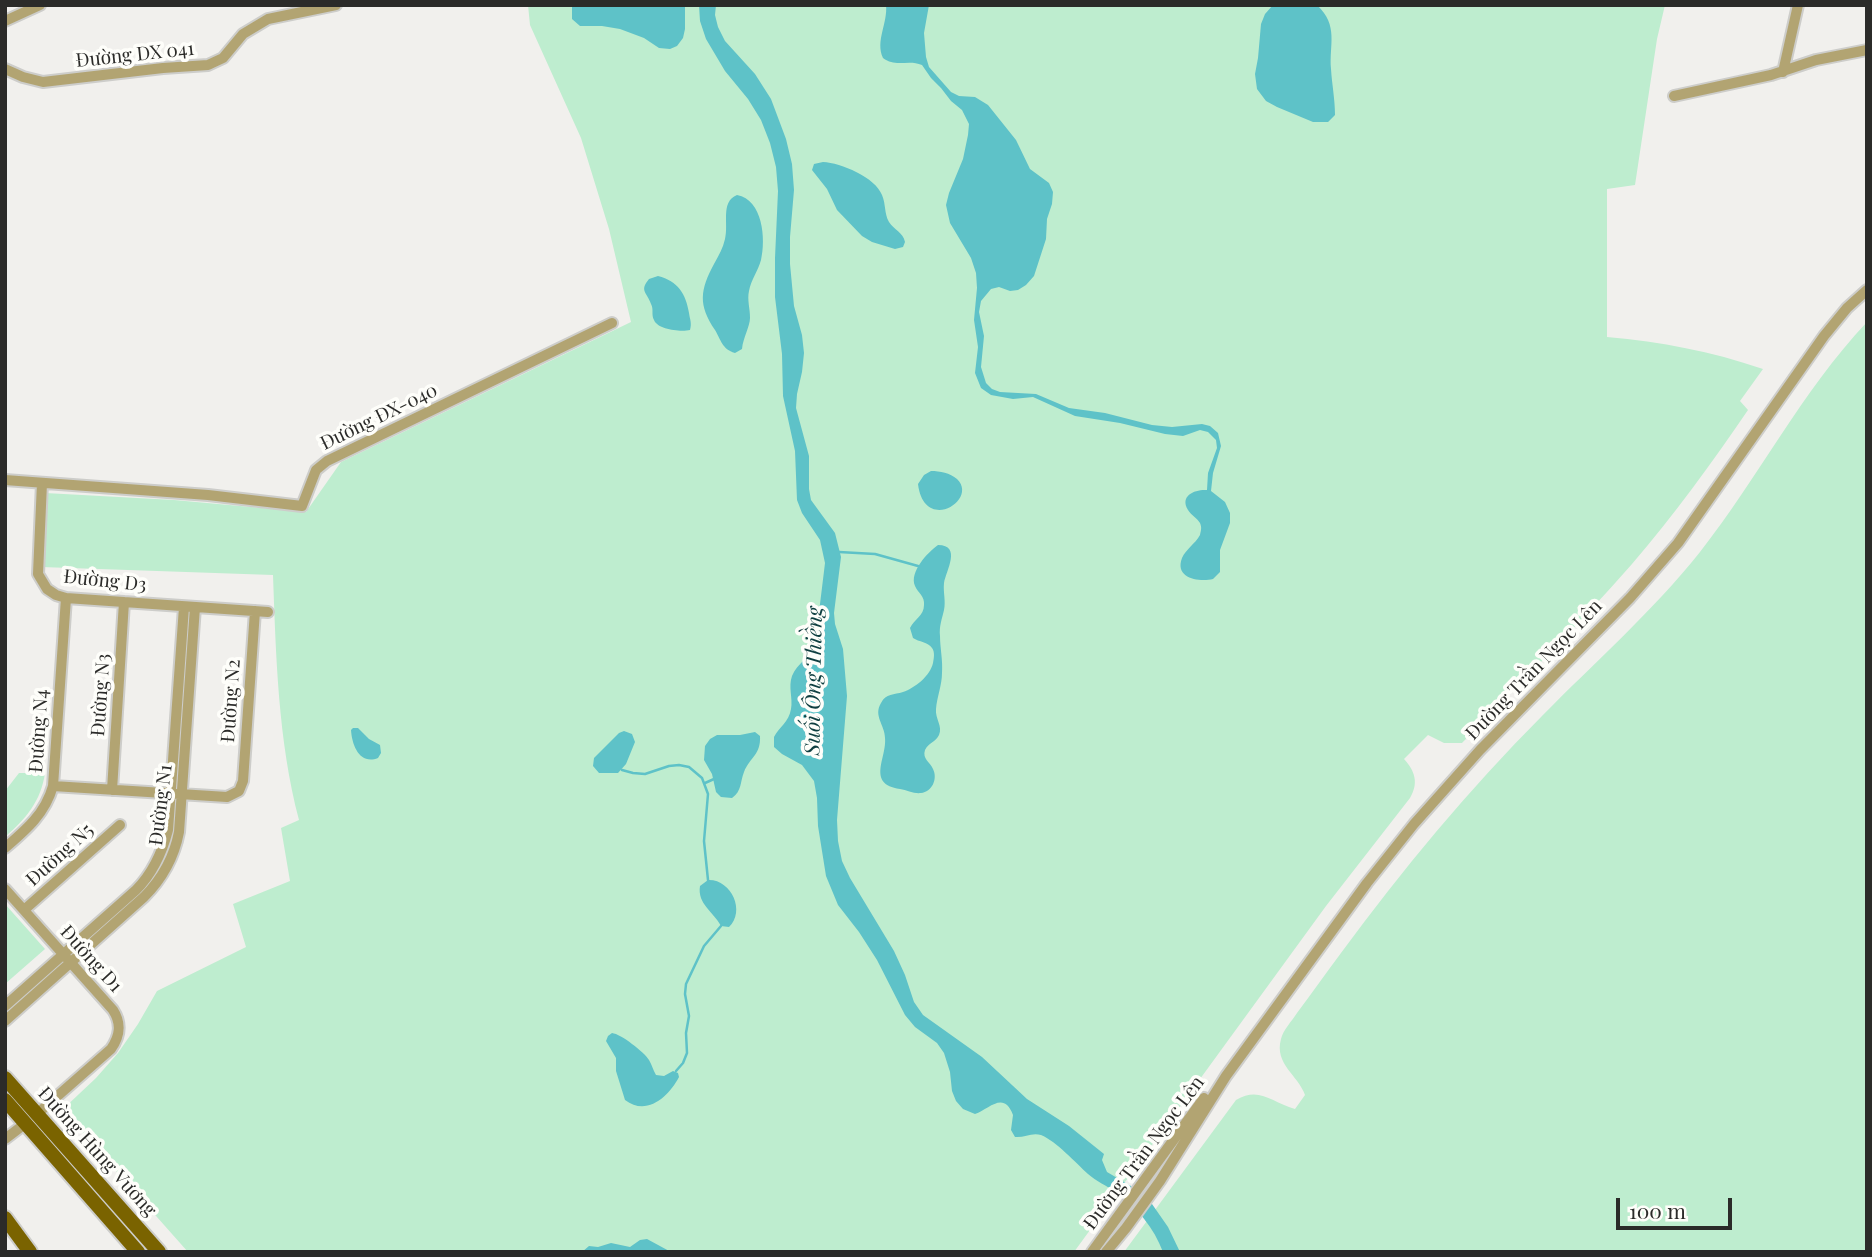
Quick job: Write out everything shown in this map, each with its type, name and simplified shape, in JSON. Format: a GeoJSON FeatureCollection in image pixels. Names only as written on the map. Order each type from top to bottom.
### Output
{"type":"FeatureCollection","features":[{"type":"Feature","properties":{"kind":"main road","name":"Đường Hùng Vương"},"geometry":{"type":"LineString","coordinates":[[5,1079],[31,1119],[138,1252]]}},
{"type":"Feature","properties":{"kind":"main road","name":"Đường Hùng Vương"},"geometry":{"type":"LineString","coordinates":[[5,1100],[31,1119],[159,1252]]}},
{"type":"Feature","properties":{"kind":"main road"},"geometry":{"type":"LineString","coordinates":[[5,1218],[30,1252]]}},
{"type":"Feature","properties":{"kind":"main road"},"geometry":{"type":"LineString","coordinates":[[5,1233],[20,1252]]}},
{"type":"Feature","properties":{"kind":"street"},"geometry":{"type":"LineString","coordinates":[[5,21],[40,5]]}},
{"type":"Feature","properties":{"kind":"street","name":"Đường DX 041"},"geometry":{"type":"LineString","coordinates":[[5,69],[43,82],[208,65],[223,58],[243,34],[268,19],[336,5]]}},
{"type":"Feature","properties":{"kind":"street"},"geometry":{"type":"LineString","coordinates":[[1783,72],[1798,5]]}},
{"type":"Feature","properties":{"kind":"street"},"geometry":{"type":"LineString","coordinates":[[1674,96],[1867,50]]}},
{"type":"Feature","properties":{"kind":"street","name":"Đường Trần Ngọc Lên"},"geometry":{"type":"LineString","coordinates":[[1106,1252],[1150,1196],[1226,1076],[1345,912],[1423,815],[1480,750],[1630,598],[1678,543],[1824,336],[1867,289]]}},
{"type":"Feature","properties":{"kind":"street","name":"Đường ĐX-040"},"geometry":{"type":"LineString","coordinates":[[5,480],[208,495],[302,506],[316,470],[327,461],[612,323]]}},
{"type":"Feature","properties":{"kind":"street","name":"Đường D3"},"geometry":{"type":"LineString","coordinates":[[42,483],[38,574],[51,593],[66,598],[268,612]]}},
{"type":"Feature","properties":{"kind":"street","name":"Đường N4"},"geometry":{"type":"LineString","coordinates":[[5,848],[36,820],[46,805],[53,786],[66,598]]}},
{"type":"Feature","properties":{"kind":"street","name":"Đường N3"},"geometry":{"type":"LineString","coordinates":[[112,790],[124,603]]}},
{"type":"Feature","properties":{"kind":"street","name":"Đường N1"},"geometry":{"type":"LineString","coordinates":[[5,1021],[136,890],[154,868],[163,850],[176,793],[190,607]]}},
{"type":"Feature","properties":{"kind":"street","name":"Đường N2"},"geometry":{"type":"LineString","coordinates":[[176,793],[227,797],[239,791],[243,781],[255,611]]}},
{"type":"Feature","properties":{"kind":"street"},"geometry":{"type":"LineString","coordinates":[[53,786],[176,793]]}},
{"type":"Feature","properties":{"kind":"street","name":"Đường N5"},"geometry":{"type":"LineString","coordinates":[[24,910],[120,825]]}},
{"type":"Feature","properties":{"kind":"street","name":"Đường D1"},"geometry":{"type":"LineString","coordinates":[[5,889],[116,1014],[119,1024],[119,1035],[111,1049],[31,1119]]}},
{"type":"Feature","properties":{"kind":"street","name":"Đường N1"},"geometry":{"type":"LineString","coordinates":[[5,1006],[67,958]]}},
{"type":"Feature","properties":{"kind":"street","name":"Đường Trần Ngọc Lên"},"geometry":{"type":"LineString","coordinates":[[1091,1252],[1206,1095],[1226,1076]]}},
{"type":"Feature","properties":{"kind":"street"},"geometry":{"type":"LineString","coordinates":[[5,1139],[31,1119]]}},
{"type":"Feature","properties":{"kind":"green space"},"geometry":{"type":"Polygon","coordinates":[[[528,5],[1665,5],[1657,39],[1635,185],[1607,189],[1607,337],[1686,348],[1763,369],[1740,401],[1748,410],[1692,489],[1632,564],[1462,743],[1444,743],[1428,735],[1404,759],[1414,777],[1410,798],[1326,906],[1074,1252],[188,1252],[62,1110],[118,1053],[157,991],[246,947],[233,904],[290,881],[281,828],[299,820],[282,729],[273,575],[41,567],[45,493],[174,500],[306,512],[341,462],[631,322],[609,229],[581,138],[530,25],[528,5]]]}},
{"type":"Feature","properties":{"kind":"green space"},"geometry":{"type":"Polygon","coordinates":[[[1867,322],[1867,1252],[1124,1252],[1236,1100],[1244,1096],[1259,1095],[1295,1109],[1305,1095],[1284,1062],[1280,1048],[1284,1032],[1297,1013],[1388,891],[1462,801],[1682,574],[1742,494],[1821,377],[1867,322]]]}},
{"type":"Feature","properties":{"kind":"green space"},"geometry":{"type":"Polygon","coordinates":[[[19,773],[45,773],[40,792],[31,809],[5,837],[5,791],[19,773]]]}},
{"type":"Feature","properties":{"kind":"green space"},"geometry":{"type":"Polygon","coordinates":[[[5,904],[45,949],[5,984],[5,904]]]}},
{"type":"Feature","properties":{"kind":"water"},"geometry":{"type":"Polygon","coordinates":[[[572,5],[685,5],[683,38],[677,46],[670,49],[659,48],[644,38],[620,29],[580,26],[572,19],[572,5]]]}},
{"type":"Feature","properties":{"kind":"water","name":"Suối Ông Thiềng"},"geometry":{"type":"Polygon","coordinates":[[[699,5],[716,5],[718,27],[725,41],[755,74],[771,99],[792,164],[794,190],[790,264],[794,306],[804,353],[796,408],[809,456],[811,500],[835,533],[841,557],[834,613],[843,649],[847,696],[837,820],[842,861],[894,951],[914,1002],[923,1015],[982,1057],[1027,1099],[1069,1126],[1104,1154],[1102,1160],[1107,1172],[1136,1189],[1152,1204],[1168,1227],[1180,1252],[1163,1252],[1150,1226],[1131,1204],[1091,1177],[1053,1142],[1038,1134],[1015,1137],[1011,1130],[1013,1115],[1005,1104],[996,1103],[975,1114],[963,1109],[956,1101],[944,1053],[937,1043],[915,1027],[905,1015],[877,960],[838,905],[826,876],[814,781],[802,765],[774,747],[774,737],[790,714],[792,676],[815,645],[825,563],[820,540],[802,513],[797,500],[795,451],[783,396],[782,354],[775,297],[778,191],[776,167],[761,120],[725,71],[706,39],[700,21],[699,5]]]}},
{"type":"Feature","properties":{"kind":"water"},"geometry":{"type":"Polygon","coordinates":[[[886,5],[929,5],[924,33],[929,67],[951,92],[959,96],[975,97],[988,105],[1016,140],[1030,169],[1049,183],[1053,192],[1046,239],[1034,276],[1018,290],[1010,291],[999,287],[991,289],[981,301],[979,312],[984,336],[981,367],[986,383],[1000,392],[1036,394],[1069,408],[1105,413],[1152,425],[1210,426],[1218,433],[1221,446],[1211,491],[1225,502],[1230,513],[1230,523],[1220,550],[1220,572],[1213,579],[1195,579],[1185,575],[1181,565],[1182,558],[1201,532],[1200,523],[1188,510],[1186,500],[1194,492],[1207,490],[1208,473],[1217,448],[1216,440],[1208,432],[1200,430],[1183,436],[1165,434],[1075,416],[1033,397],[1013,399],[991,395],[981,388],[975,373],[978,347],[974,320],[976,273],[971,258],[950,223],[946,205],[963,159],[969,124],[962,110],[951,101],[922,65],[893,62],[883,58],[880,45],[886,5]]]}},
{"type":"Feature","properties":{"kind":"water"},"geometry":{"type":"Polygon","coordinates":[[[1273,5],[1317,5],[1328,20],[1331,28],[1335,115],[1328,122],[1313,122],[1277,107],[1266,101],[1257,89],[1255,74],[1261,24],[1273,5]]]}},
{"type":"Feature","properties":{"kind":"water"},"geometry":{"type":"Polygon","coordinates":[[[823,162],[857,172],[878,188],[889,222],[904,239],[903,247],[895,249],[872,242],[862,236],[837,210],[827,189],[812,170],[814,164],[823,162]]]}},
{"type":"Feature","properties":{"kind":"water"},"geometry":{"type":"Polygon","coordinates":[[[737,195],[746,198],[757,212],[763,242],[761,260],[749,291],[749,325],[742,349],[735,353],[727,349],[721,341],[706,313],[703,297],[709,273],[724,242],[727,208],[732,198],[737,195]]]}},
{"type":"Feature","properties":{"kind":"water"},"geometry":{"type":"Polygon","coordinates":[[[658,276],[671,281],[683,294],[688,306],[690,330],[665,328],[654,320],[652,306],[644,289],[649,279],[658,276]]]}},
{"type":"Feature","properties":{"kind":"water"},"geometry":{"type":"Polygon","coordinates":[[[931,471],[951,475],[962,487],[961,496],[948,508],[939,510],[930,507],[922,499],[918,484],[924,475],[931,471]]]}},
{"type":"Feature","properties":{"kind":"water"},"geometry":{"type":"Polygon","coordinates":[[[938,545],[945,546],[951,554],[944,583],[945,607],[940,629],[942,678],[936,709],[940,732],[924,753],[934,773],[933,784],[925,792],[916,793],[890,786],[881,776],[885,738],[878,712],[885,697],[912,688],[931,668],[933,650],[928,644],[913,638],[910,628],[924,605],[914,581],[917,569],[938,545]]]}},
{"type":"Feature","properties":{"kind":"water"},"geometry":{"type":"Polygon","coordinates":[[[353,728],[358,728],[380,745],[381,753],[378,758],[366,759],[358,753],[352,736],[353,728]]]}},
{"type":"Feature","properties":{"kind":"water"},"geometry":{"type":"Polygon","coordinates":[[[624,731],[632,734],[635,742],[626,764],[618,773],[599,773],[593,766],[594,758],[624,731]]]}},
{"type":"Feature","properties":{"kind":"water"},"geometry":{"type":"Polygon","coordinates":[[[755,732],[760,736],[759,748],[746,767],[739,789],[732,798],[721,797],[716,792],[712,774],[704,760],[705,746],[717,735],[755,732]]]}},
{"type":"Feature","properties":{"kind":"water"},"geometry":{"type":"Polygon","coordinates":[[[708,880],[723,885],[734,897],[736,913],[729,927],[721,926],[701,898],[700,886],[708,880]]]}},
{"type":"Feature","properties":{"kind":"water"},"geometry":{"type":"Polygon","coordinates":[[[612,1033],[642,1053],[649,1060],[656,1075],[664,1076],[673,1071],[678,1073],[675,1084],[656,1102],[641,1106],[625,1100],[616,1071],[616,1058],[606,1041],[612,1033]]]}},
{"type":"Feature","properties":{"kind":"water"},"geometry":{"type":"Polygon","coordinates":[[[647,1239],[671,1252],[582,1252],[589,1246],[598,1247],[611,1243],[630,1247],[647,1239]]]}},
{"type":"Feature","properties":{"kind":"waterway"},"geometry":{"type":"LineString","coordinates":[[839,552],[875,554],[918,566]]}},
{"type":"Feature","properties":{"kind":"waterway"},"geometry":{"type":"LineString","coordinates":[[622,770],[645,774],[679,765],[689,767],[702,778],[708,794],[704,841],[708,880]]}},
{"type":"Feature","properties":{"kind":"waterway"},"geometry":{"type":"LineString","coordinates":[[705,783],[714,779]]}},
{"type":"Feature","properties":{"kind":"waterway"},"geometry":{"type":"LineString","coordinates":[[676,1071],[687,1053],[689,1016],[686,984],[704,946],[721,926]]}}]}
